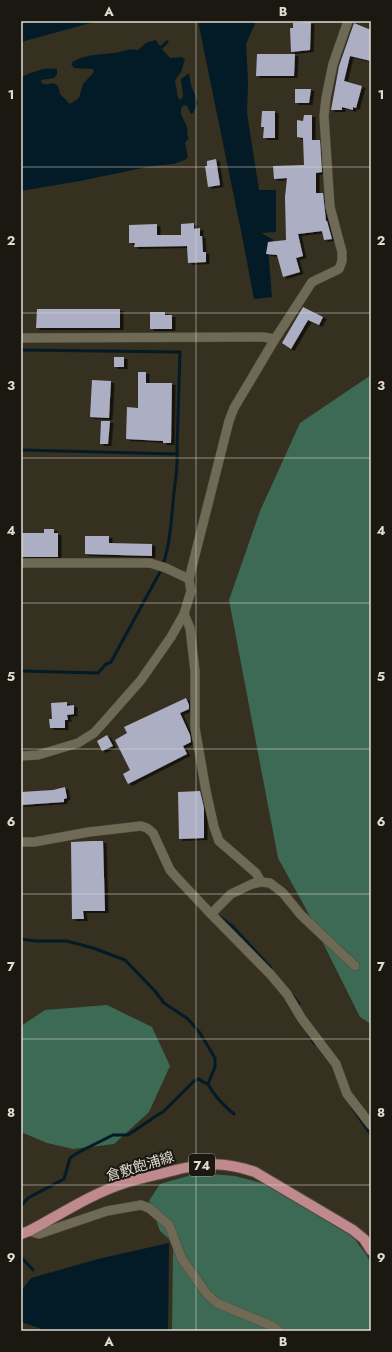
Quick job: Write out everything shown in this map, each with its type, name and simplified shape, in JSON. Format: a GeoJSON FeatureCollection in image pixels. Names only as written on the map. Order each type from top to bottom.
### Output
{"type":"FeatureCollection","features":[{"type":"Feature","properties":{"kind":"main road","name":"倉敷飽浦線"},"geometry":{"type":"LineString","coordinates":[[25,1232],[122,1184],[191,1165],[223,1164],[238,1166],[255,1172],[353,1230],[364,1239],[371,1250]]}},
{"type":"Feature","properties":{"kind":"street"},"geometry":{"type":"LineString","coordinates":[[21,756],[38,756],[56,751],[78,743],[94,733],[140,680],[171,637],[184,614],[191,591],[189,579],[229,421],[234,408],[275,339],[312,282],[339,269],[342,261],[342,252],[330,207],[324,116],[333,64],[348,21]]}},
{"type":"Feature","properties":{"kind":"street"},"geometry":{"type":"LineString","coordinates":[[21,338],[262,337],[275,339]]}},
{"type":"Feature","properties":{"kind":"street"},"geometry":{"type":"LineString","coordinates":[[21,563],[150,563],[189,579]]}},
{"type":"Feature","properties":{"kind":"street"},"geometry":{"type":"LineString","coordinates":[[184,614],[190,628],[195,671],[195,728],[214,827],[219,841],[256,873],[260,882]]}},
{"type":"Feature","properties":{"kind":"street"},"geometry":{"type":"LineString","coordinates":[[21,842],[34,842],[89,832],[141,826],[147,828],[153,833],[170,870],[210,914],[271,975],[287,994],[302,1019],[336,1064],[347,1094],[371,1125]]}},
{"type":"Feature","properties":{"kind":"street"},"geometry":{"type":"LineString","coordinates":[[210,914],[231,894],[252,884],[260,882],[270,883],[282,893],[301,915],[355,966]]}},
{"type":"Feature","properties":{"kind":"street"},"geometry":{"type":"LineString","coordinates":[[25,1232],[39,1234],[107,1211],[141,1205],[149,1208],[168,1225],[182,1259],[207,1294],[217,1303],[272,1326],[279,1331]]}},
{"type":"Feature","properties":{"kind":"green space"},"geometry":{"type":"Polygon","coordinates":[[[371,375],[371,1024],[360,1017],[306,909],[278,858],[229,600],[260,511],[300,423],[371,375]]]}},
{"type":"Feature","properties":{"kind":"green space"},"geometry":{"type":"Polygon","coordinates":[[[107,1005],[152,1027],[170,1066],[149,1112],[114,1144],[73,1149],[47,1143],[21,1132],[21,1026],[45,1010],[107,1005]]]}},
{"type":"Feature","properties":{"kind":"green space"},"geometry":{"type":"Polygon","coordinates":[[[198,1173],[235,1176],[265,1184],[352,1236],[366,1254],[371,1264],[371,1331],[172,1331],[173,1249],[170,1240],[160,1231],[149,1201],[160,1184],[198,1173]]]}},
{"type":"Feature","properties":{"kind":"water"},"geometry":{"type":"Polygon","coordinates":[[[21,21],[98,21],[21,42],[21,21]]]}},
{"type":"Feature","properties":{"kind":"water"},"geometry":{"type":"Polygon","coordinates":[[[198,21],[256,21],[246,44],[248,82],[247,113],[259,190],[276,190],[276,232],[261,233],[274,240],[269,243],[268,248],[272,297],[254,299],[198,21]]]}},
{"type":"Feature","properties":{"kind":"water"},"geometry":{"type":"Polygon","coordinates":[[[156,40],[160,46],[167,40],[169,42],[162,49],[170,58],[182,57],[185,60],[181,72],[175,80],[178,98],[181,100],[183,96],[181,79],[189,73],[191,85],[198,103],[191,114],[187,106],[184,105],[181,108],[189,138],[185,143],[188,157],[185,160],[173,164],[152,166],[80,181],[21,191],[21,77],[43,69],[57,69],[57,74],[54,78],[41,80],[41,82],[45,84],[53,83],[58,86],[60,94],[70,104],[79,98],[83,84],[94,72],[93,69],[74,68],[71,64],[75,60],[87,56],[114,53],[131,49],[138,50],[146,43],[156,40]]]}},
{"type":"Feature","properties":{"kind":"water"},"geometry":{"type":"Polygon","coordinates":[[[169,1243],[168,1331],[42,1331],[39,1328],[21,1322],[21,1291],[31,1278],[98,1259],[169,1243]]]}},
{"type":"Feature","properties":{"kind":"building"},"geometry":{"type":"Polygon","coordinates":[[[311,22],[310,50],[291,52],[290,28],[293,28],[293,23],[311,22]]]}},
{"type":"Feature","properties":{"kind":"building"},"geometry":{"type":"Polygon","coordinates":[[[354,23],[371,30],[371,61],[350,56],[344,81],[362,86],[356,108],[353,107],[353,110],[342,107],[342,110],[331,110],[339,66],[354,23]]]}},
{"type":"Feature","properties":{"kind":"building"},"geometry":{"type":"Polygon","coordinates":[[[257,54],[295,54],[294,76],[256,76],[257,54]]]}},
{"type":"Feature","properties":{"kind":"building"},"geometry":{"type":"Polygon","coordinates":[[[295,89],[311,89],[309,103],[295,103],[295,89]]]}},
{"type":"Feature","properties":{"kind":"building"},"geometry":{"type":"Polygon","coordinates":[[[262,111],[275,111],[275,138],[263,138],[264,127],[261,127],[262,111]]]}},
{"type":"Feature","properties":{"kind":"building"},"geometry":{"type":"Polygon","coordinates":[[[304,115],[312,115],[312,140],[320,140],[322,172],[316,173],[316,193],[323,193],[326,221],[332,239],[324,240],[322,231],[298,234],[303,256],[296,258],[300,272],[283,277],[277,255],[266,254],[268,242],[286,240],[285,197],[287,178],[274,179],[273,166],[304,165],[303,138],[297,137],[297,120],[303,121],[304,115]]]}},
{"type":"Feature","properties":{"kind":"building"},"geometry":{"type":"Polygon","coordinates":[[[216,159],[220,185],[208,187],[205,166],[207,166],[207,161],[216,159]]]}},
{"type":"Feature","properties":{"kind":"building"},"geometry":{"type":"Polygon","coordinates":[[[194,223],[194,229],[200,228],[203,252],[206,252],[206,262],[188,263],[187,246],[134,247],[135,243],[129,243],[129,225],[157,224],[157,235],[181,235],[181,224],[194,223]]]}},
{"type":"Feature","properties":{"kind":"building"},"geometry":{"type":"Polygon","coordinates":[[[303,307],[323,317],[319,325],[308,320],[291,349],[282,343],[303,307]]]}},
{"type":"Feature","properties":{"kind":"building"},"geometry":{"type":"Polygon","coordinates":[[[37,309],[120,309],[120,328],[36,328],[37,309]]]}},
{"type":"Feature","properties":{"kind":"building"},"geometry":{"type":"Polygon","coordinates":[[[150,312],[165,312],[165,315],[172,315],[172,329],[150,329],[150,312]]]}},
{"type":"Feature","properties":{"kind":"building"},"geometry":{"type":"Polygon","coordinates":[[[114,357],[124,357],[124,367],[114,367],[114,357]]]}},
{"type":"Feature","properties":{"kind":"building"},"geometry":{"type":"Polygon","coordinates":[[[138,372],[146,372],[146,383],[172,383],[171,443],[163,443],[163,441],[126,439],[127,407],[138,408],[138,372]]]}},
{"type":"Feature","properties":{"kind":"building"},"geometry":{"type":"Polygon","coordinates":[[[92,380],[111,381],[109,418],[90,417],[92,380]]]}},
{"type":"Feature","properties":{"kind":"building"},"geometry":{"type":"Polygon","coordinates":[[[101,421],[110,421],[108,444],[100,444],[101,421]]]}},
{"type":"Feature","properties":{"kind":"building"},"geometry":{"type":"Polygon","coordinates":[[[44,529],[54,529],[54,533],[58,533],[58,557],[21,557],[21,533],[44,533],[44,529]]]}},
{"type":"Feature","properties":{"kind":"building"},"geometry":{"type":"Polygon","coordinates":[[[85,536],[109,536],[109,543],[152,544],[152,556],[85,554],[85,536]]]}},
{"type":"Feature","properties":{"kind":"building"},"geometry":{"type":"Polygon","coordinates":[[[186,698],[189,709],[180,713],[190,735],[191,742],[183,746],[187,754],[128,784],[123,774],[130,770],[115,740],[127,733],[124,727],[186,698]]]}},
{"type":"Feature","properties":{"kind":"building"},"geometry":{"type":"Polygon","coordinates":[[[67,702],[67,706],[74,705],[74,714],[67,715],[68,720],[65,720],[65,728],[50,728],[49,719],[52,719],[51,703],[67,702]]]}},
{"type":"Feature","properties":{"kind":"building"},"geometry":{"type":"Polygon","coordinates":[[[107,735],[113,746],[102,751],[97,741],[107,735]]]}},
{"type":"Feature","properties":{"kind":"building"},"geometry":{"type":"Polygon","coordinates":[[[65,787],[67,798],[64,799],[64,802],[21,805],[21,792],[53,790],[65,787]]]}},
{"type":"Feature","properties":{"kind":"building"},"geometry":{"type":"Polygon","coordinates":[[[200,791],[204,808],[204,838],[179,839],[178,792],[200,791]]]}},
{"type":"Feature","properties":{"kind":"building"},"geometry":{"type":"Polygon","coordinates":[[[103,841],[105,911],[83,911],[84,919],[72,919],[71,842],[103,841]]]}},
{"type":"Feature","properties":{"kind":"waterway"},"geometry":{"type":"LineString","coordinates":[[21,350],[180,352],[177,470],[168,543],[160,572],[111,662],[106,664],[98,673],[21,671]]}},
{"type":"Feature","properties":{"kind":"waterway"},"geometry":{"type":"LineString","coordinates":[[21,450],[177,454]]}},
{"type":"Feature","properties":{"kind":"waterway"},"geometry":{"type":"LineString","coordinates":[[220,917],[233,927],[271,968]]}},
{"type":"Feature","properties":{"kind":"waterway"},"geometry":{"type":"LineString","coordinates":[[21,939],[36,941],[67,941],[93,948],[125,960],[155,991],[164,1003],[188,1019],[200,1033],[215,1058],[215,1067],[208,1084],[219,1100],[234,1114]]}},
{"type":"Feature","properties":{"kind":"waterway"},"geometry":{"type":"LineString","coordinates":[[293,996],[299,1004]]}},
{"type":"Feature","properties":{"kind":"waterway"},"geometry":{"type":"LineString","coordinates":[[308,1034],[315,1044]]}},
{"type":"Feature","properties":{"kind":"waterway"},"geometry":{"type":"LineString","coordinates":[[21,1206],[28,1198],[64,1179],[70,1158],[79,1152],[113,1135],[128,1135],[163,1112],[194,1081],[199,1079],[208,1084]]}},
{"type":"Feature","properties":{"kind":"waterway"},"geometry":{"type":"LineString","coordinates":[[352,1107],[371,1135]]}},
{"type":"Feature","properties":{"kind":"waterway"},"geometry":{"type":"LineString","coordinates":[[21,1257],[33,1270]]}}]}
